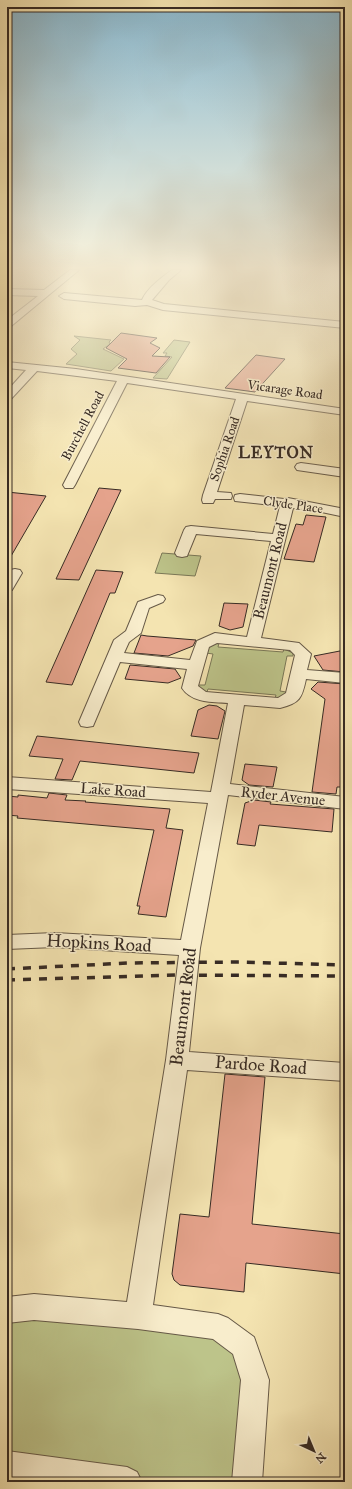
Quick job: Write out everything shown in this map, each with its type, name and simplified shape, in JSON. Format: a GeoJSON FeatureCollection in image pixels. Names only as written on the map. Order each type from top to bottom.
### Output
{"type":"FeatureCollection","features":[{"type":"Feature","properties":{"kind":"street","name":"Vicarage Road"},"geometry":{"type":"LineString","coordinates":[[7,365],[76,372],[242,398],[345,412]]}},
{"type":"Feature","properties":{"kind":"street"},"geometry":{"type":"LineString","coordinates":[[7,397],[34,368]]}},
{"type":"Feature","properties":{"kind":"street","name":"Burchell Road"},"geometry":{"type":"LineString","coordinates":[[69,484],[123,380]]}},
{"type":"Feature","properties":{"kind":"street","name":"Sophia Road"},"geometry":{"type":"LineString","coordinates":[[226,496],[208,498],[242,398]]}},
{"type":"Feature","properties":{"kind":"street"},"geometry":{"type":"LineString","coordinates":[[301,468],[345,473]]}},
{"type":"Feature","properties":{"kind":"street","name":"Clyde Place"},"geometry":{"type":"LineString","coordinates":[[240,498],[288,502],[345,513]]}},
{"type":"Feature","properties":{"kind":"street","name":"Beaumont Road"},"geometry":{"type":"LineString","coordinates":[[253,641],[288,502]]}},
{"type":"Feature","properties":{"kind":"street"},"geometry":{"type":"LineString","coordinates":[[182,553],[191,530],[278,538]]}},
{"type":"Feature","properties":{"kind":"street"},"geometry":{"type":"LineString","coordinates":[[7,587],[15,573]]}},
{"type":"Feature","properties":{"kind":"street"},"geometry":{"type":"LineString","coordinates":[[87,722],[122,640],[133,633],[143,605],[158,599]]}},
{"type":"Feature","properties":{"kind":"street","name":"Beaumont Road"},"geometry":{"type":"LineString","coordinates":[[215,638],[294,646],[303,654],[294,696],[280,703],[202,696],[190,688],[196,665],[202,644],[215,638]]}},
{"type":"Feature","properties":{"kind":"street"},"geometry":{"type":"LineString","coordinates":[[114,657],[196,665]]}},
{"type":"Feature","properties":{"kind":"street"},"geometry":{"type":"LineString","coordinates":[[299,674],[345,678]]}},
{"type":"Feature","properties":{"kind":"street","name":"Beaumont Road"},"geometry":{"type":"LineString","coordinates":[[138,1316],[177,1060],[190,948],[238,699]]}},
{"type":"Feature","properties":{"kind":"street","name":"Lake Road"},"geometry":{"type":"LineString","coordinates":[[7,783],[219,793]]}},
{"type":"Feature","properties":{"kind":"street","name":"Ryder Avenue"},"geometry":{"type":"LineString","coordinates":[[219,793],[345,803]]}},
{"type":"Feature","properties":{"kind":"street","name":"Hopkins Road"},"geometry":{"type":"LineString","coordinates":[[7,942],[55,940],[190,948]]}},
{"type":"Feature","properties":{"kind":"street","name":"Pardoe Road"},"geometry":{"type":"LineString","coordinates":[[177,1060],[345,1072]]}},
{"type":"Feature","properties":{"kind":"street"},"geometry":{"type":"LineString","coordinates":[[7,1310],[34,1307],[138,1316],[218,1327],[244,1346],[255,1380],[247,1482]]}},
{"type":"Feature","properties":{"kind":"street"},"geometry":{"type":"LineString","coordinates":[[7,1466],[127,1482]]}},
{"type":"Feature","properties":{"kind":"green space"},"geometry":{"type":"Polygon","coordinates":[[[80,340],[111,340],[109,342],[110,344],[103,349],[124,359],[111,371],[66,364],[77,354],[71,349],[80,340]]]}},
{"type":"Feature","properties":{"kind":"green space"},"geometry":{"type":"Polygon","coordinates":[[[174,340],[190,342],[167,379],[153,378],[172,357],[165,356],[167,353],[163,353],[174,340]]]}},
{"type":"Feature","properties":{"kind":"green space"},"geometry":{"type":"Polygon","coordinates":[[[162,553],[201,556],[195,576],[155,573],[162,553]]]}},
{"type":"Feature","properties":{"kind":"green space"},"geometry":{"type":"Polygon","coordinates":[[[219,643],[218,647],[283,652],[284,649],[293,653],[293,656],[287,656],[280,691],[286,692],[286,695],[275,698],[276,695],[208,689],[207,692],[203,691],[197,686],[205,685],[213,654],[206,653],[208,646],[219,643]]]}},
{"type":"Feature","properties":{"kind":"green space"},"geometry":{"type":"Polygon","coordinates":[[[7,1310],[138,1316],[244,1346],[247,1482],[128,1482],[7,1466],[7,1310]]]}},
{"type":"Feature","properties":{"kind":"building"},"geometry":{"type":"Polygon","coordinates":[[[115,339],[155,339],[150,343],[160,348],[152,356],[170,357],[156,373],[118,368],[127,359],[106,348],[115,339]]]}},
{"type":"Feature","properties":{"kind":"building"},"geometry":{"type":"Polygon","coordinates":[[[256,355],[285,359],[255,392],[225,388],[256,355]]]}},
{"type":"Feature","properties":{"kind":"building"},"geometry":{"type":"Polygon","coordinates":[[[99,488],[121,490],[79,580],[56,579],[99,488]]]}},
{"type":"Feature","properties":{"kind":"building"},"geometry":{"type":"Polygon","coordinates":[[[7,492],[46,496],[7,563],[7,492]]]}},
{"type":"Feature","properties":{"kind":"building"},"geometry":{"type":"Polygon","coordinates":[[[306,515],[326,517],[314,562],[284,559],[296,524],[303,525],[306,515]]]}},
{"type":"Feature","properties":{"kind":"building"},"geometry":{"type":"Polygon","coordinates":[[[96,570],[123,572],[115,593],[110,593],[72,685],[46,682],[96,570]]]}},
{"type":"Feature","properties":{"kind":"building"},"geometry":{"type":"Polygon","coordinates":[[[224,603],[248,604],[243,627],[230,630],[219,626],[224,603]]]}},
{"type":"Feature","properties":{"kind":"building"},"geometry":{"type":"Polygon","coordinates":[[[141,635],[196,640],[193,646],[168,656],[134,653],[141,635]]]}},
{"type":"Feature","properties":{"kind":"building"},"geometry":{"type":"Polygon","coordinates":[[[345,650],[345,672],[323,670],[314,656],[345,650]]]}},
{"type":"Feature","properties":{"kind":"building"},"geometry":{"type":"Polygon","coordinates":[[[130,665],[175,669],[181,678],[168,683],[125,679],[130,665]]]}},
{"type":"Feature","properties":{"kind":"building"},"geometry":{"type":"Polygon","coordinates":[[[318,682],[345,684],[345,759],[342,787],[337,787],[336,794],[312,792],[325,699],[311,689],[318,682]]]}},
{"type":"Feature","properties":{"kind":"building"},"geometry":{"type":"Polygon","coordinates":[[[209,705],[217,706],[225,711],[218,739],[191,736],[198,710],[209,705]]]}},
{"type":"Feature","properties":{"kind":"building"},"geometry":{"type":"Polygon","coordinates":[[[37,736],[199,753],[194,773],[80,761],[72,780],[55,779],[63,759],[29,756],[37,736]]]}},
{"type":"Feature","properties":{"kind":"building"},"geometry":{"type":"Polygon","coordinates":[[[245,764],[277,767],[273,787],[249,785],[242,780],[245,764]]]}},
{"type":"Feature","properties":{"kind":"building"},"geometry":{"type":"Polygon","coordinates":[[[49,793],[67,795],[65,800],[170,809],[166,828],[183,830],[166,917],[138,914],[140,906],[137,906],[154,830],[17,818],[18,816],[7,815],[7,796],[18,797],[18,795],[47,798],[49,793]]]}},
{"type":"Feature","properties":{"kind":"building"},"geometry":{"type":"Polygon","coordinates":[[[254,800],[271,802],[270,804],[334,809],[332,832],[259,825],[255,846],[237,844],[245,803],[254,800]]]}},
{"type":"Feature","properties":{"kind":"building"},"geometry":{"type":"Polygon","coordinates":[[[225,1074],[265,1077],[252,1224],[345,1234],[345,1274],[246,1263],[244,1292],[180,1285],[174,1280],[172,1274],[180,1214],[209,1217],[225,1074]]]}},
{"type":"Feature","properties":{"kind":"railway"},"geometry":{"type":"LineString","coordinates":[[7,969],[128,963],[239,962],[345,965]]}},
{"type":"Feature","properties":{"kind":"railway"},"geometry":{"type":"LineString","coordinates":[[7,980],[176,975],[345,976]]}},
{"type":"Feature","properties":{"kind":"district","name":"LEYTON"},"geometry":{"type":"Point","coordinates":[276,452]}}]}
